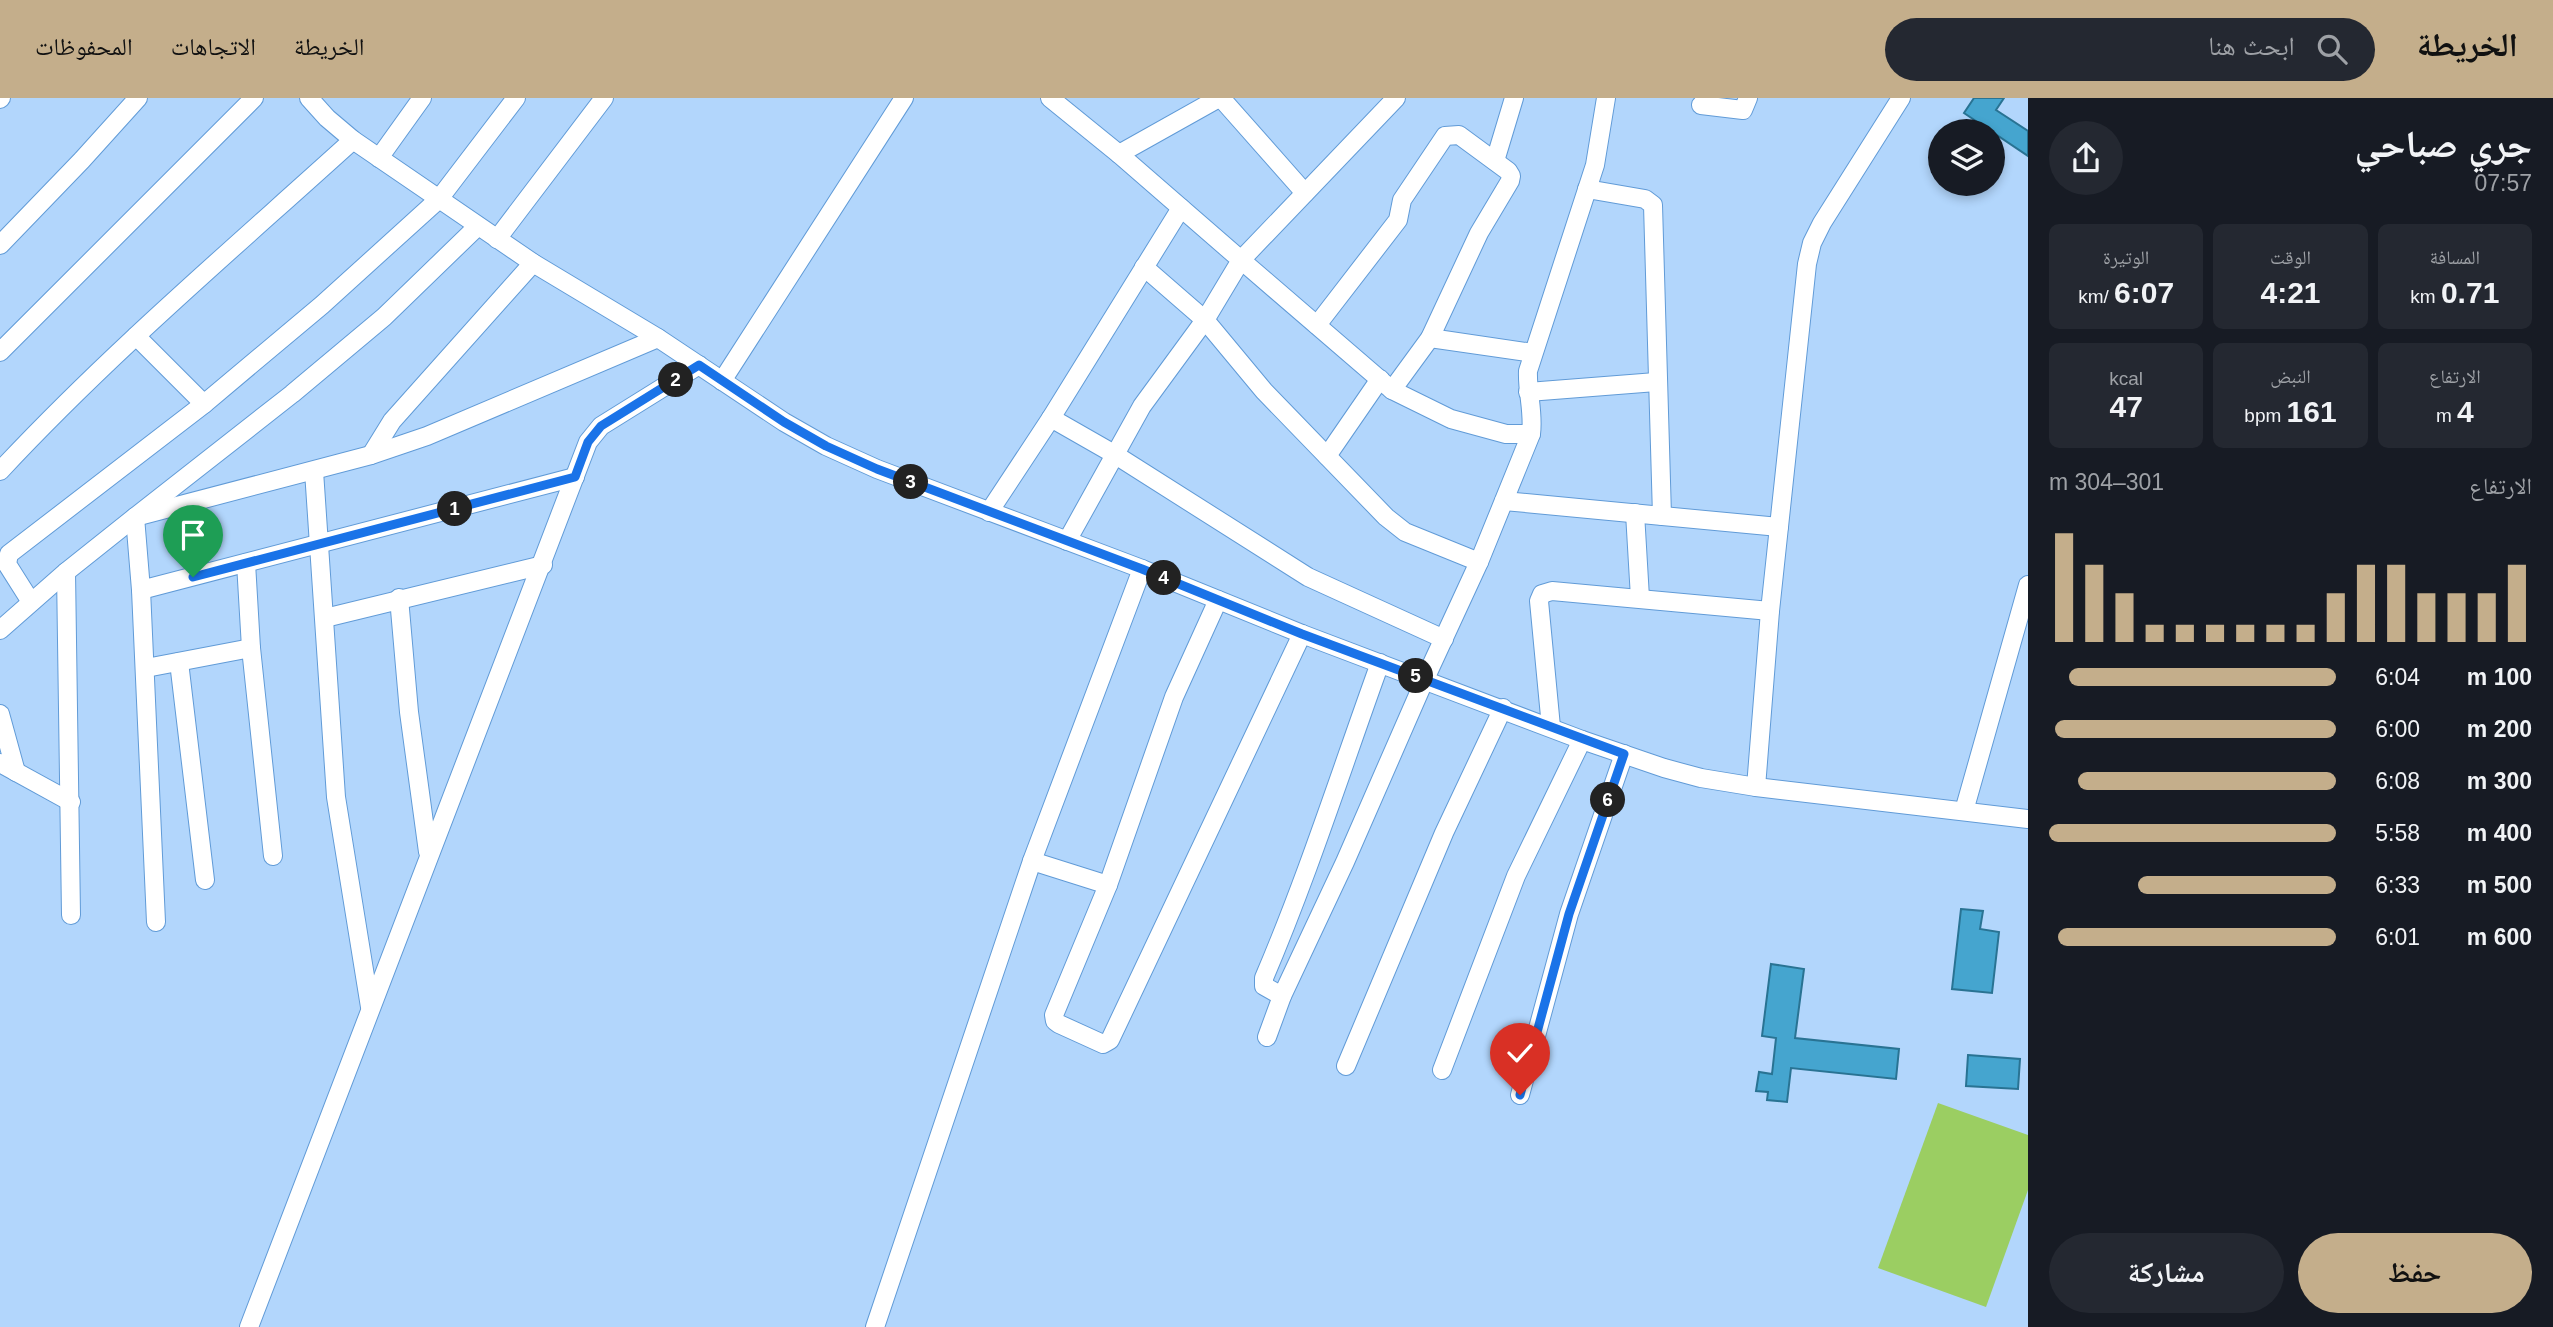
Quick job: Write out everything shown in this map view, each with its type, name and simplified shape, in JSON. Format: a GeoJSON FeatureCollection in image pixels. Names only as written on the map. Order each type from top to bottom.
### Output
{"type":"FeatureCollection","features":[{"type":"Feature","properties":{"kind":"street"},"geometry":{"type":"LineString","coordinates":[[0,245],[138,98]]}},
{"type":"Feature","properties":{"kind":"street"},"geometry":{"type":"LineString","coordinates":[[0,352],[254,98]]}},
{"type":"Feature","properties":{"kind":"street"},"geometry":{"type":"LineString","coordinates":[[379,158],[422,98]]}},
{"type":"Feature","properties":{"kind":"street"},"geometry":{"type":"LineString","coordinates":[[31,602],[7,564],[9,554],[204,404],[322,305],[439,199],[516,98]]}},
{"type":"Feature","properties":{"kind":"street"},"geometry":{"type":"LineString","coordinates":[[497,239],[604,98]]}},
{"type":"Feature","properties":{"kind":"street"},"geometry":{"type":"LineString","coordinates":[[722,381],[904,98]]}},
{"type":"Feature","properties":{"kind":"street"},"geometry":{"type":"LineString","coordinates":[[1049,98],[1119,153],[1386,384],[1451,419],[1506,434],[1531,434]]}},
{"type":"Feature","properties":{"kind":"street"},"geometry":{"type":"LineString","coordinates":[[1119,153],[1220,98],[1305,193]]}},
{"type":"Feature","properties":{"kind":"street"},"geometry":{"type":"LineString","coordinates":[[1067,541],[1142,406],[1205,320],[1241,260],[1396,98]]}},
{"type":"Feature","properties":{"kind":"street"},"geometry":{"type":"LineString","coordinates":[[1495,161],[1514,98]]}},
{"type":"Feature","properties":{"kind":"street"},"geometry":{"type":"LineString","coordinates":[[1267,1037],[1282,996],[1479,562],[1531,434],[1533,422],[1528,371],[1598,151],[1606,98]]}},
{"type":"Feature","properties":{"kind":"street"},"geometry":{"type":"LineString","coordinates":[[1701,105],[1742,110],[1748,98]]}},
{"type":"Feature","properties":{"kind":"street"},"geometry":{"type":"LineString","coordinates":[[1756,787],[1770,611],[1807,264],[1812,243],[1822,223],[1895,99]]}},
{"type":"Feature","properties":{"kind":"street"},"geometry":{"type":"LineString","coordinates":[[315,101],[354,140],[533,263],[658,338],[784,422],[826,446],[877,469],[1582,740],[1702,778],[1756,787],[2028,819]]}},
{"type":"Feature","properties":{"kind":"street"},"geometry":{"type":"LineString","coordinates":[[1317,325],[1398,220],[1402,200],[1445,136],[1459,135],[1508,171],[1510,181],[1479,233],[1430,338],[1386,384],[1327,456]]}},
{"type":"Feature","properties":{"kind":"street"},"geometry":{"type":"LineString","coordinates":[[0,471],[63,405],[136,336],[354,140]]}},
{"type":"Feature","properties":{"kind":"street"},"geometry":{"type":"LineString","coordinates":[[1587,189],[1645,199],[1653,205],[1656,382],[1662,516]]}},
{"type":"Feature","properties":{"kind":"street"},"geometry":{"type":"LineString","coordinates":[[989,512],[1051,418],[1181,208]]}},
{"type":"Feature","properties":{"kind":"street"},"geometry":{"type":"LineString","coordinates":[[0,630],[66,572],[292,394],[384,317],[478,226]]}},
{"type":"Feature","properties":{"kind":"street"},"geometry":{"type":"LineString","coordinates":[[371,455],[392,421],[533,263]]}},
{"type":"Feature","properties":{"kind":"street"},"geometry":{"type":"LineString","coordinates":[[1144,267],[1205,320],[1264,391],[1386,517],[1405,532],[1479,562]]}},
{"type":"Feature","properties":{"kind":"street"},"geometry":{"type":"LineString","coordinates":[[136,336],[204,404]]}},
{"type":"Feature","properties":{"kind":"street"},"geometry":{"type":"LineString","coordinates":[[135,517],[314,471],[427,436],[658,338]]}},
{"type":"Feature","properties":{"kind":"street"},"geometry":{"type":"LineString","coordinates":[[1430,338],[1533,353]]}},
{"type":"Feature","properties":{"kind":"street"},"geometry":{"type":"LineString","coordinates":[[249,1327],[588,442],[601,426],[699,365]]}},
{"type":"Feature","properties":{"kind":"street"},"geometry":{"type":"LineString","coordinates":[[1528,392],[1656,382]]}},
{"type":"Feature","properties":{"kind":"street"},"geometry":{"type":"LineString","coordinates":[[1051,418],[1114,454],[1308,577],[1444,639]]}},
{"type":"Feature","properties":{"kind":"street"},"geometry":{"type":"LineString","coordinates":[[314,471],[336,797],[370,1007]]}},
{"type":"Feature","properties":{"kind":"street"},"geometry":{"type":"LineString","coordinates":[[141,590],[575,477]]}},
{"type":"Feature","properties":{"kind":"street"},"geometry":{"type":"LineString","coordinates":[[1504,501],[1779,527]]}},
{"type":"Feature","properties":{"kind":"street"},"geometry":{"type":"LineString","coordinates":[[1635,513],[1640,597]]}},
{"type":"Feature","properties":{"kind":"street"},"geometry":{"type":"LineString","coordinates":[[135,517],[146,668],[156,922]]}},
{"type":"Feature","properties":{"kind":"street"},"geometry":{"type":"LineString","coordinates":[[246,563],[251,648],[273,856]]}},
{"type":"Feature","properties":{"kind":"street"},"geometry":{"type":"LineString","coordinates":[[325,618],[543,565]]}},
{"type":"Feature","properties":{"kind":"street"},"geometry":{"type":"LineString","coordinates":[[875,1327],[1032,862],[1142,569]]}},
{"type":"Feature","properties":{"kind":"street"},"geometry":{"type":"LineString","coordinates":[[66,572],[71,915]]}},
{"type":"Feature","properties":{"kind":"street"},"geometry":{"type":"LineString","coordinates":[[1964,811],[2028,585]]}},
{"type":"Feature","properties":{"kind":"street"},"geometry":{"type":"LineString","coordinates":[[1550,727],[1539,601],[1542,594],[1552,591],[1640,597],[1770,611]]}},
{"type":"Feature","properties":{"kind":"street"},"geometry":{"type":"LineString","coordinates":[[399,598],[409,712],[429,855]]}},
{"type":"Feature","properties":{"kind":"street"},"geometry":{"type":"LineString","coordinates":[[1218,600],[1174,697],[1108,884],[1054,1015],[1059,1024],[1103,1044],[1110,1040],[1302,634]]}},
{"type":"Feature","properties":{"kind":"street"},"geometry":{"type":"LineString","coordinates":[[146,668],[251,648]]}},
{"type":"Feature","properties":{"kind":"street"},"geometry":{"type":"LineString","coordinates":[[179,662],[205,880]]}},
{"type":"Feature","properties":{"kind":"street"},"geometry":{"type":"LineString","coordinates":[[1282,996],[1264,986],[1264,978],[1296,903],[1380,663]]}},
{"type":"Feature","properties":{"kind":"street"},"geometry":{"type":"LineString","coordinates":[[1346,1066],[1444,833],[1503,708]]}},
{"type":"Feature","properties":{"kind":"street"},"geometry":{"type":"LineString","coordinates":[[0,714],[8,768],[71,802]]}},
{"type":"Feature","properties":{"kind":"street"},"geometry":{"type":"LineString","coordinates":[[1442,1070],[1516,876],[1582,740]]}},
{"type":"Feature","properties":{"kind":"street"},"geometry":{"type":"LineString","coordinates":[[1520,1095],[1569,914],[1624,754]]}},
{"type":"Feature","properties":{"kind":"street"},"geometry":{"type":"LineString","coordinates":[[1032,862],[1108,884]]}},
{"type":"Feature","properties":{"kind":"green space"},"geometry":{"type":"Polygon","coordinates":[[[1938,1103],[2028,1135],[2028,1190],[1986,1307],[1878,1268],[1938,1103]]]}},
{"type":"Feature","properties":{"kind":"building"},"geometry":{"type":"Polygon","coordinates":[[[1974,98],[2004,98],[1996,110],[2028,131],[2028,156],[2005,141],[2005,119],[1973,119],[1964,113],[1974,98]]]}},
{"type":"Feature","properties":{"kind":"building"},"geometry":{"type":"Polygon","coordinates":[[[1961,909],[1983,911],[1980,929],[1999,932],[1992,993],[1952,989],[1961,909]]]}},
{"type":"Feature","properties":{"kind":"building"},"geometry":{"type":"Polygon","coordinates":[[[1771,964],[1804,969],[1795,1038],[1899,1049],[1896,1079],[1791,1068],[1787,1102],[1767,1100],[1768,1092],[1756,1091],[1759,1072],[1772,1074],[1776,1038],[1762,1036],[1771,964]]]}},
{"type":"Feature","properties":{"kind":"building"},"geometry":{"type":"Polygon","coordinates":[[[1968,1055],[2020,1059],[2018,1089],[1966,1086],[1968,1055]]]}},
{"type":"Feature","properties":{"kind":"route"},"geometry":{"type":"LineString","coordinates":[[193,577],[575,477],[594,432],[699,365],[784,422],[826,446],[877,469],[1142,569],[1302,634],[1624,754],[1569,914],[1520,1095]]}}]}
